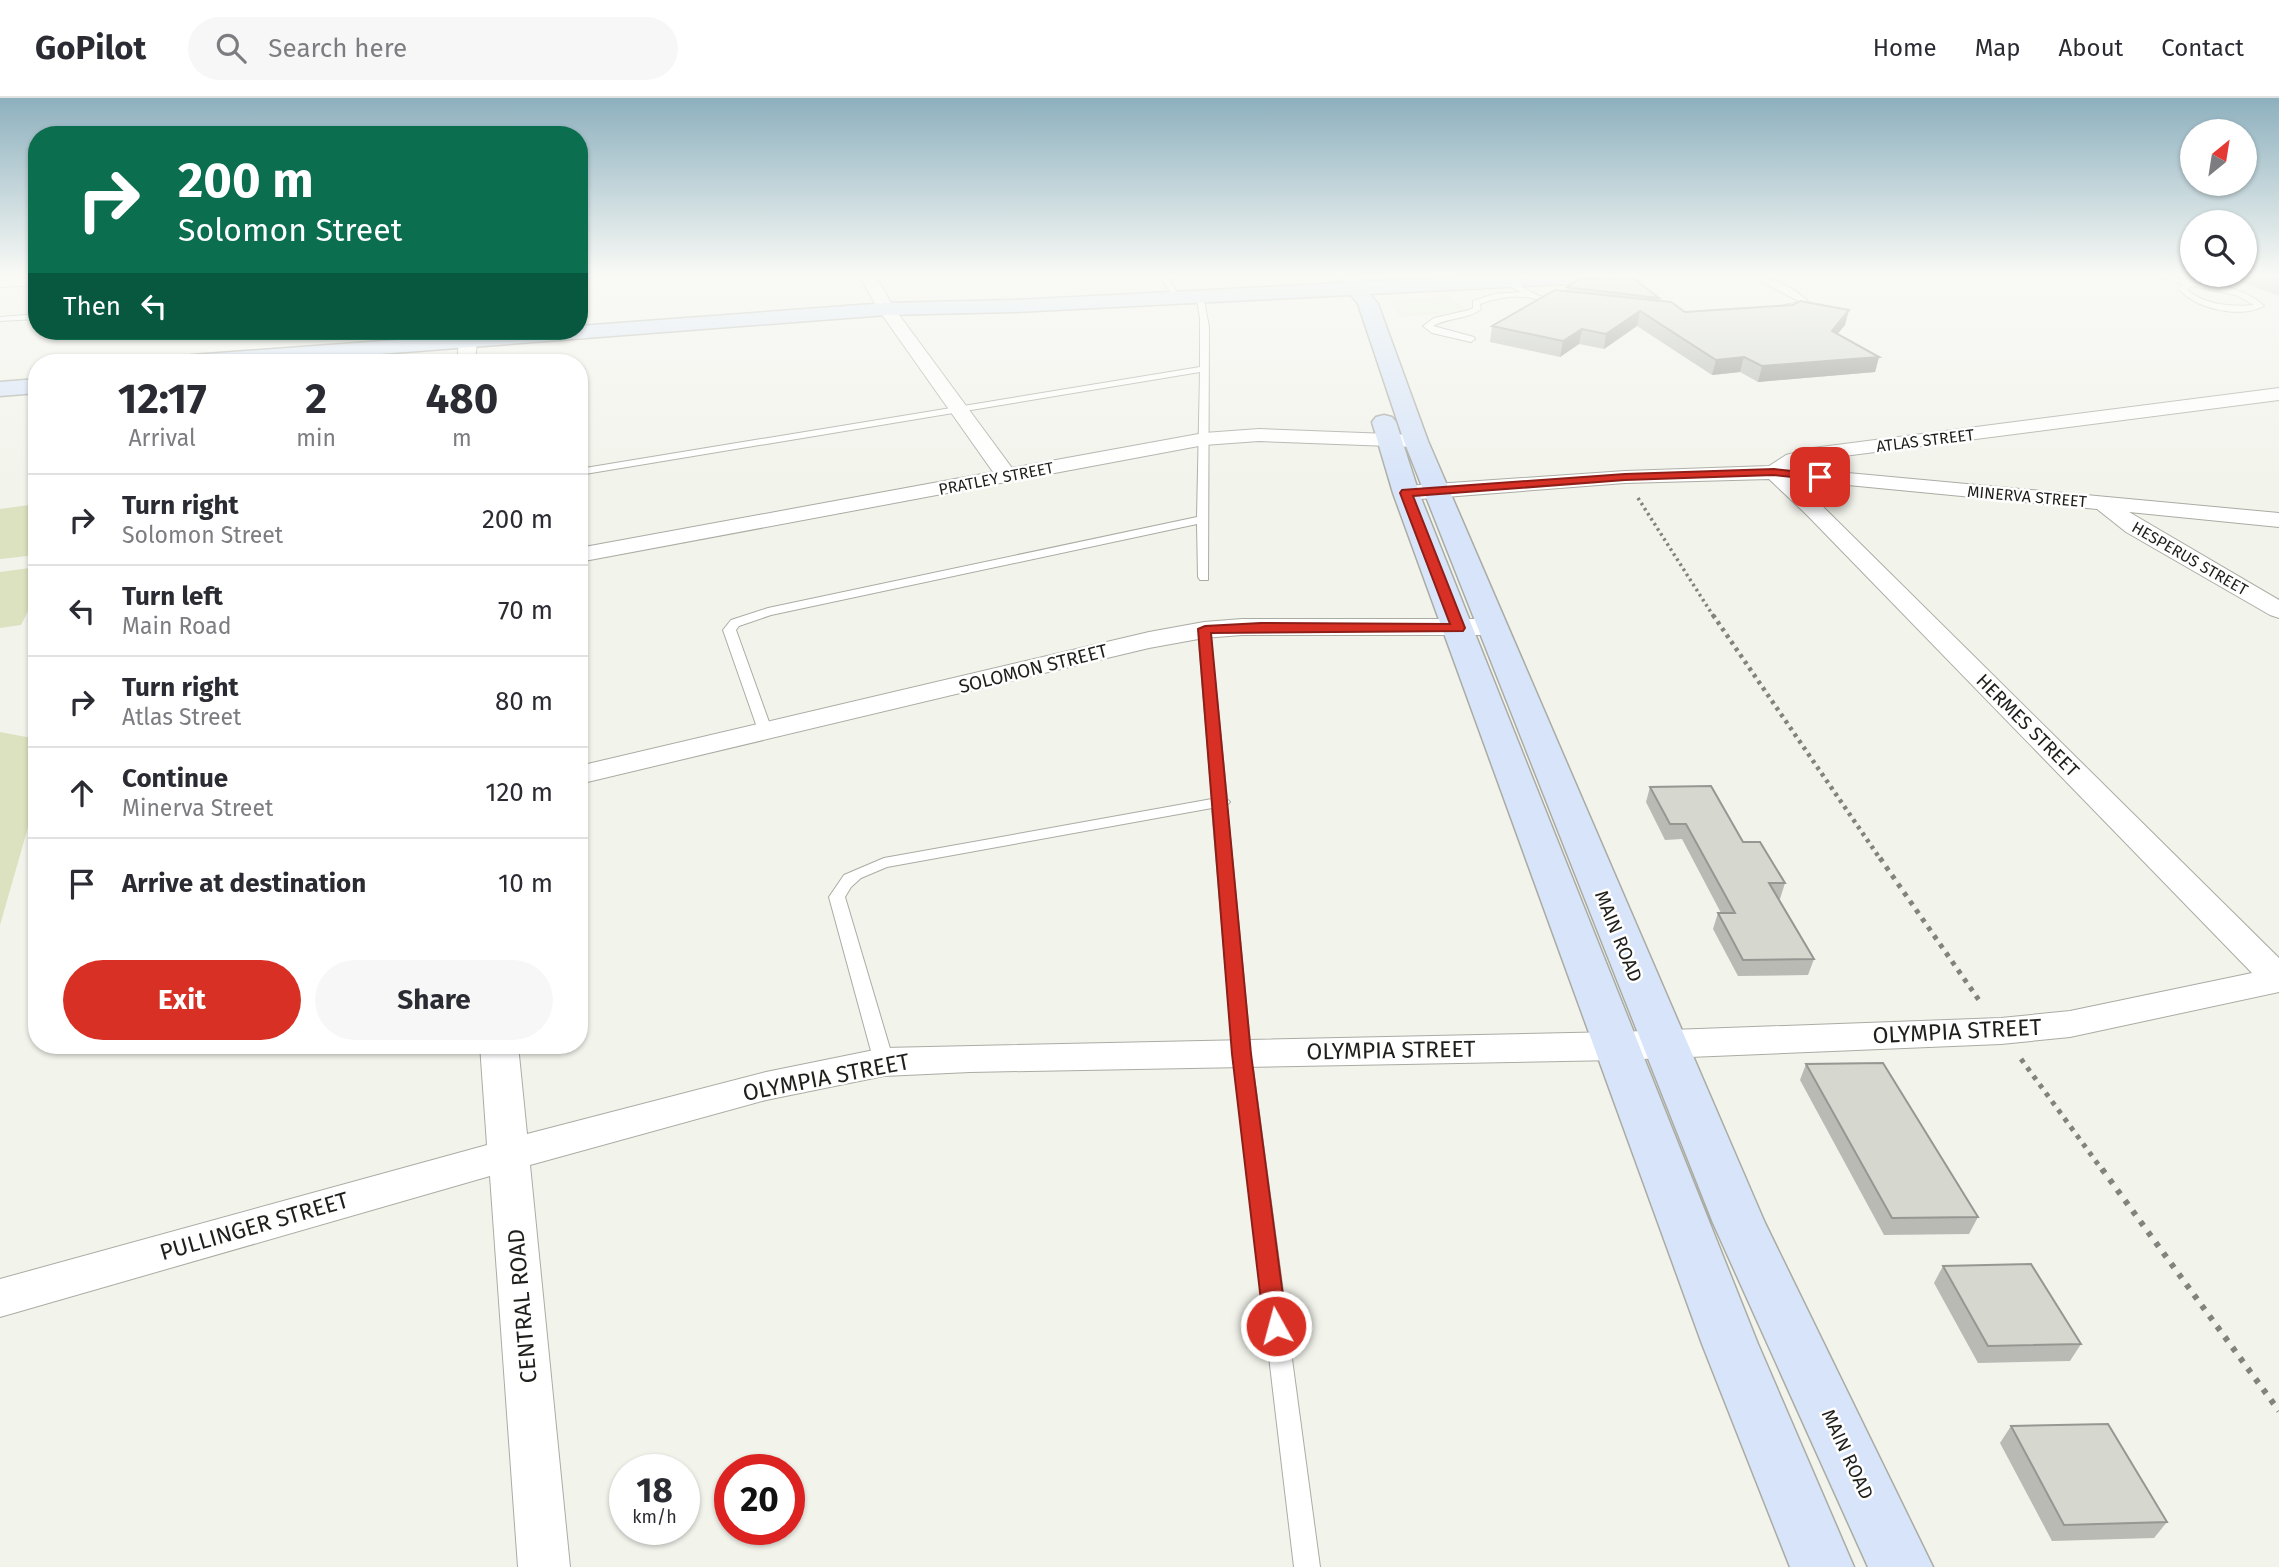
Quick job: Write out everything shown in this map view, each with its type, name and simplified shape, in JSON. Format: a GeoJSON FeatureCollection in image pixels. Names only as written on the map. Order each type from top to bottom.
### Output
{"type":"FeatureCollection","features":[{"type":"Feature","properties":{"kind":"street"},"geometry":{"type":"LineString","coordinates":[[330,354],[468,346]]}},
{"type":"Feature","properties":{"kind":"street"},"geometry":{"type":"LineString","coordinates":[[404,354],[468,346]]}},
{"type":"Feature","properties":{"kind":"street"},"geometry":{"type":"LineString","coordinates":[[913,346],[1007,476]]}},
{"type":"Feature","properties":{"kind":"street","name":"MAIN ROAD"},"geometry":{"type":"LineString","coordinates":[[1379,346],[1404,440],[1421,491],[1477,627],[1663,1044],[1739,1223],[1901,1567]]}},
{"type":"Feature","properties":{"kind":"street"},"geometry":{"type":"LineString","coordinates":[[0,377],[28,375]]}},
{"type":"Feature","properties":{"kind":"street"},"geometry":{"type":"LineString","coordinates":[[0,389],[28,387]]}},
{"type":"Feature","properties":{"kind":"street","name":"ATLAS STREET"},"geometry":{"type":"LineString","coordinates":[[1421,491],[1625,477],[1774,472],[1787,462],[1802,456],[2279,394]]}},
{"type":"Feature","properties":{"kind":"street","name":"PRATLEY STREET"},"geometry":{"type":"LineString","coordinates":[[588,553],[1205,439],[1259,435],[1404,440]]}},
{"type":"Feature","properties":{"kind":"street","name":"MINERVA STREET"},"geometry":{"type":"LineString","coordinates":[[1774,472],[2279,520]]}},
{"type":"Feature","properties":{"kind":"street","name":"HERMES STREET"},"geometry":{"type":"LineString","coordinates":[[1774,472],[1824,519],[2279,980]]}},
{"type":"Feature","properties":{"kind":"street","name":"HESPERUS STREET"},"geometry":{"type":"LineString","coordinates":[[2103,503],[2134,527],[2279,610]]}},
{"type":"Feature","properties":{"kind":"street","name":"MAIN ROAD"},"geometry":{"type":"LineString","coordinates":[[1477,627],[1617,1046],[1730,1344],[1822,1567]]}},
{"type":"Feature","properties":{"kind":"street","name":"SOLOMON STREET"},"geometry":{"type":"LineString","coordinates":[[588,773],[1205,629],[1477,627]]}},
{"type":"Feature","properties":{"kind":"street","name":"OLYMPIA STREET"},"geometry":{"type":"LineString","coordinates":[[509,1155],[766,1086],[884,1062],[945,1058],[1617,1046],[2001,1031],[2070,1024],[2279,980]]}},
{"type":"Feature","properties":{"kind":"street","name":"CENTRAL ROAD"},"geometry":{"type":"LineString","coordinates":[[500,1054],[544,1567]]}},
{"type":"Feature","properties":{"kind":"street","name":"PULLINGER STREET"},"geometry":{"type":"LineString","coordinates":[[0,1298],[509,1155]]}},
{"type":"Feature","properties":{"kind":"lane"},"geometry":{"type":"LineString","coordinates":[[1204,346],[1205,439],[1200,520],[1204,577]]}},
{"type":"Feature","properties":{"kind":"lane"},"geometry":{"type":"LineString","coordinates":[[588,471],[1205,369]]}},
{"type":"Feature","properties":{"kind":"lane"},"geometry":{"type":"LineString","coordinates":[[766,733],[729,630],[735,623],[782,609],[1200,520]]}},
{"type":"Feature","properties":{"kind":"lane"},"geometry":{"type":"LineString","coordinates":[[1205,629],[1242,1054],[1307,1567]]}},
{"type":"Feature","properties":{"kind":"lane"},"geometry":{"type":"LineString","coordinates":[[884,1062],[837,897],[843,883],[858,872],[884,863],[1222,802]]}},
{"type":"Feature","properties":{"kind":"path"},"geometry":{"type":"LineString","coordinates":[[1625,477],[1741,660],[2001,1031],[2279,1411]]}},
{"type":"Feature","properties":{"kind":"green space"},"geometry":{"type":"Polygon","coordinates":[[[28,505],[28,556],[0,559],[0,509],[28,505]]]}},
{"type":"Feature","properties":{"kind":"green space"},"geometry":{"type":"Polygon","coordinates":[[[28,568],[28,611],[21,625],[0,628],[0,572],[28,568]]]}},
{"type":"Feature","properties":{"kind":"green space"},"geometry":{"type":"Polygon","coordinates":[[[0,732],[28,737],[28,827],[0,925],[0,732]]]}},
{"type":"Feature","properties":{"kind":"building"},"geometry":{"type":"Polygon","coordinates":[[[1694,346],[1858,346],[1879,357],[1762,366],[1744,357],[1716,360],[1694,346]]]}},
{"type":"Feature","properties":{"kind":"building"},"geometry":{"type":"Polygon","coordinates":[[[1711,786],[1743,842],[1760,842],[1785,883],[1769,883],[1814,959],[1743,960],[1718,913],[1735,913],[1686,824],[1670,824],[1650,787],[1711,786]]]}},
{"type":"Feature","properties":{"kind":"building"},"geometry":{"type":"Polygon","coordinates":[[[1883,1063],[1978,1217],[1892,1218],[1806,1064],[1883,1063]]]}},
{"type":"Feature","properties":{"kind":"building"},"geometry":{"type":"Polygon","coordinates":[[[2031,1264],[2081,1344],[1988,1346],[1943,1266],[2031,1264]]]}},
{"type":"Feature","properties":{"kind":"building"},"geometry":{"type":"Polygon","coordinates":[[[2108,1424],[2167,1522],[2064,1525],[2011,1426],[2108,1424]]]}},
{"type":"Feature","properties":{"kind":"route"},"geometry":{"type":"LineString","coordinates":[[1276,1326],[1242,1054],[1205,629],[1458,628],[1406,493],[1625,477],[1774,472],[1820,477]]}}]}
